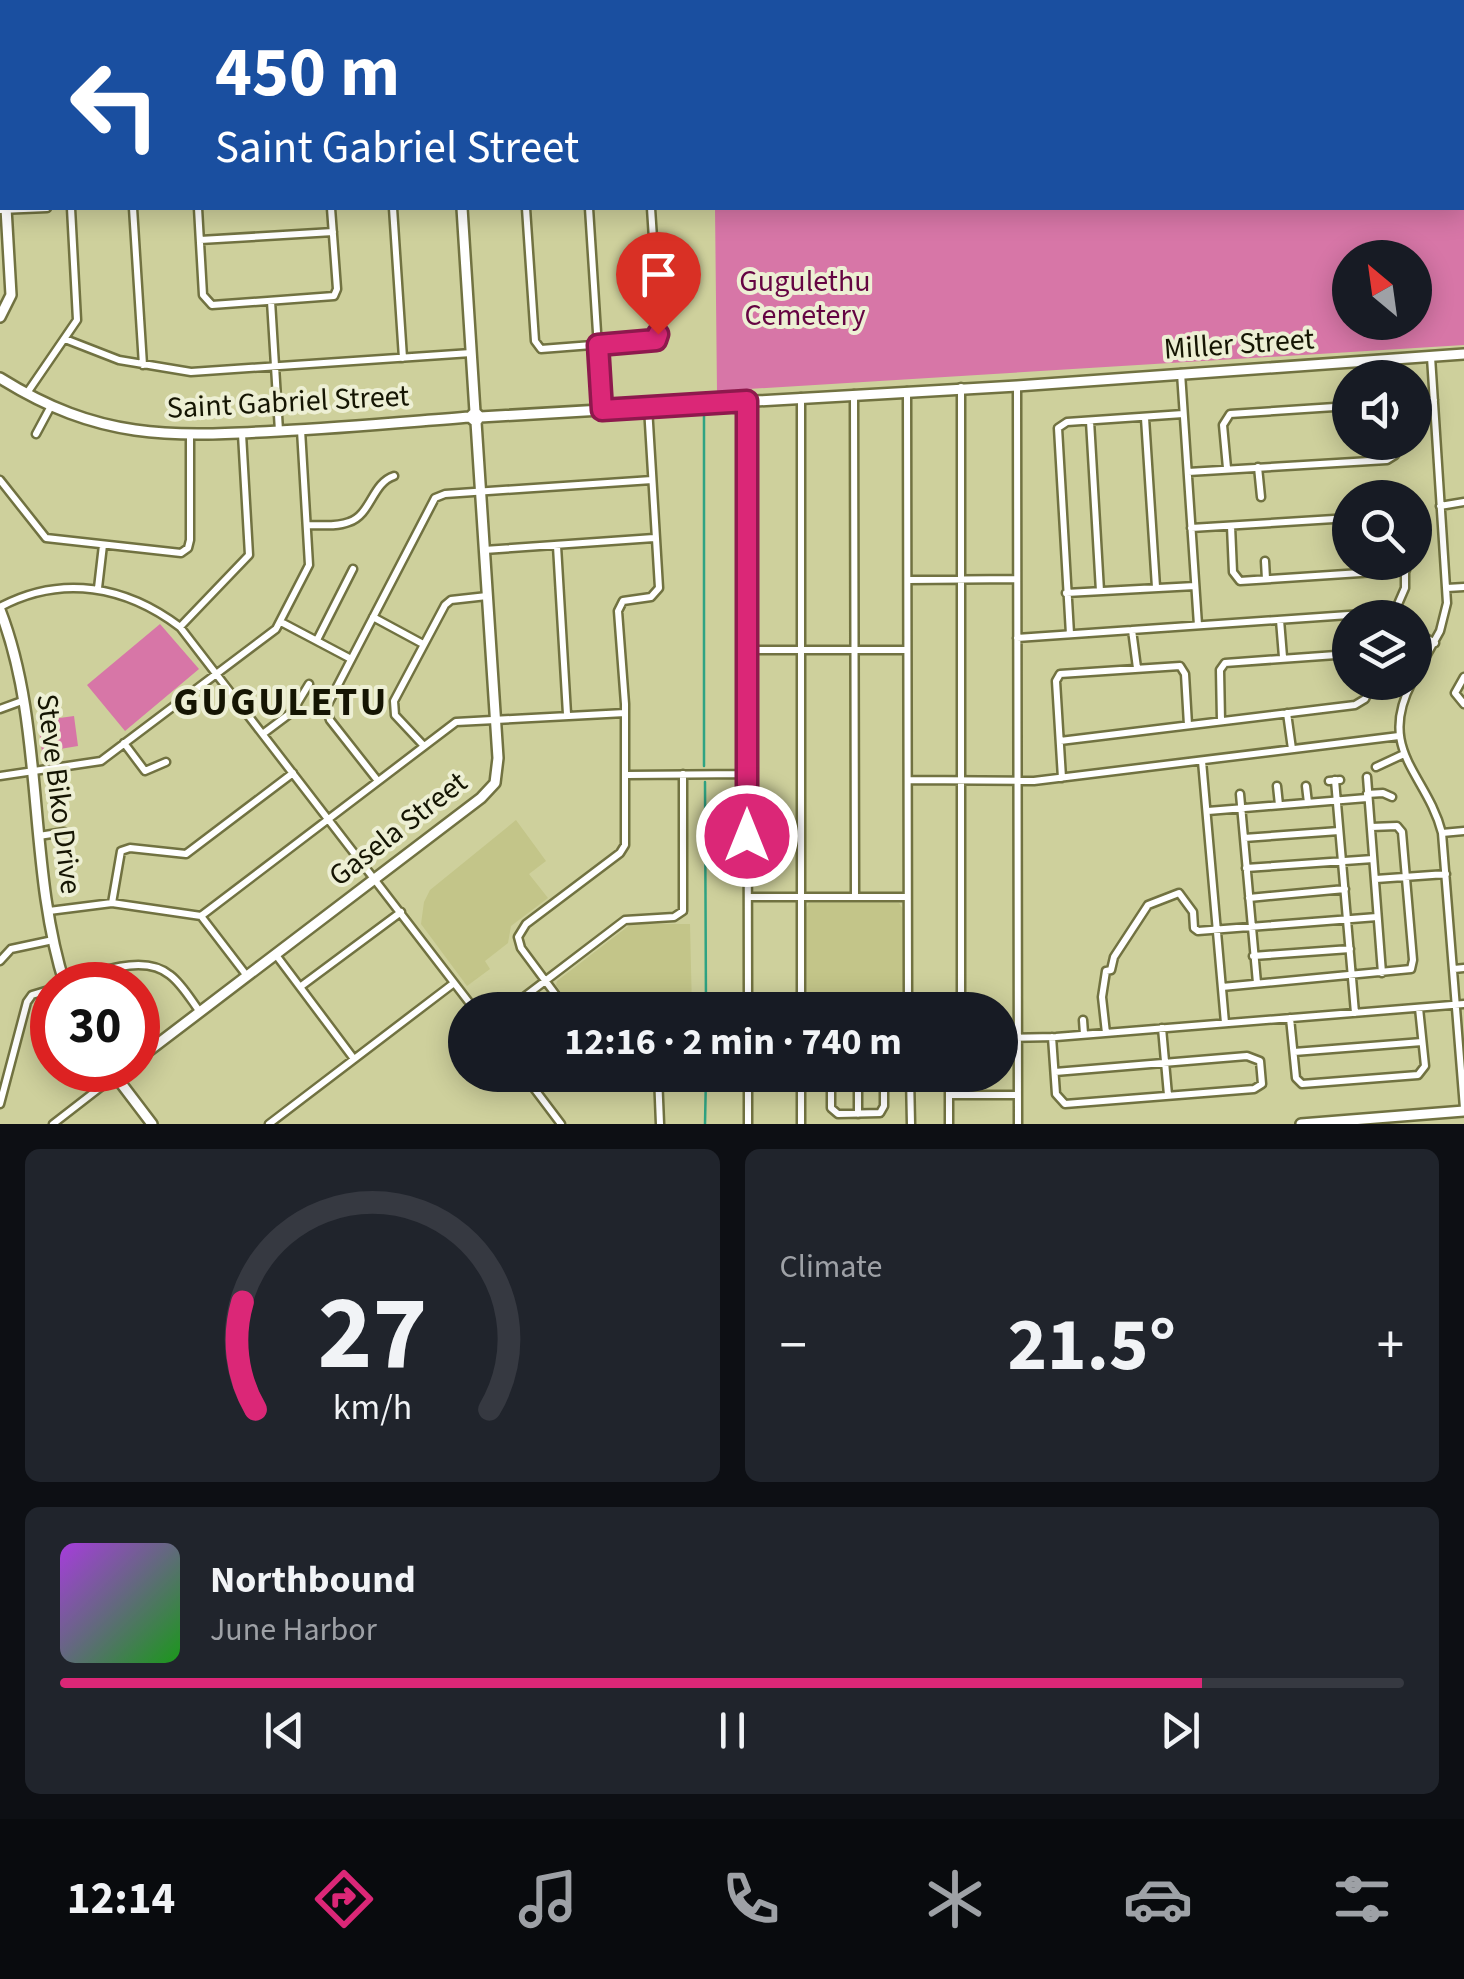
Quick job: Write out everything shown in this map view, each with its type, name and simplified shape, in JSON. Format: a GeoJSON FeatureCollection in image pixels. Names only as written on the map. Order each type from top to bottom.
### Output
{"type":"FeatureCollection","features":[{"type":"Feature","properties":{"kind":"street"},"geometry":{"type":"LineString","coordinates":[[0,317],[10,300],[4,210]]}},
{"type":"Feature","properties":{"kind":"street"},"geometry":{"type":"LineString","coordinates":[[26,394],[78,317],[71,210]]}},
{"type":"Feature","properties":{"kind":"street"},"geometry":{"type":"LineString","coordinates":[[133,210],[143,365]]}},
{"type":"Feature","properties":{"kind":"street"},"geometry":{"type":"LineString","coordinates":[[198,210],[203,295],[208,304],[335,295],[331,210]]}},
{"type":"Feature","properties":{"kind":"street"},"geometry":{"type":"LineString","coordinates":[[393,210],[403,358]]}},
{"type":"Feature","properties":{"kind":"street","name":"Gasela Street"},"geometry":{"type":"LineString","coordinates":[[160,1042],[488,793],[495,783],[498,770],[462,210]]}},
{"type":"Feature","properties":{"kind":"street"},"geometry":{"type":"LineString","coordinates":[[526,210],[536,344],[541,349],[656,340],[651,210]]}},
{"type":"Feature","properties":{"kind":"street"},"geometry":{"type":"LineString","coordinates":[[589,210],[602,410]]}},
{"type":"Feature","properties":{"kind":"street"},"geometry":{"type":"LineString","coordinates":[[200,240],[332,232]]}},
{"type":"Feature","properties":{"kind":"street"},"geometry":{"type":"LineString","coordinates":[[271,301],[280,431]]}},
{"type":"Feature","properties":{"kind":"street"},"geometry":{"type":"LineString","coordinates":[[64,339],[97,354],[192,372],[471,352]]}},
{"type":"Feature","properties":{"kind":"street","name":"Miller Street"},"geometry":{"type":"LineString","coordinates":[[1017,386],[1464,354]]}},
{"type":"Feature","properties":{"kind":"street"},"geometry":{"type":"LineString","coordinates":[[1431,357],[1447,588],[1445,617],[1432,648]]}},
{"type":"Feature","properties":{"kind":"street"},"geometry":{"type":"LineString","coordinates":[[1181,373],[1198,625]]}},
{"type":"Feature","properties":{"kind":"street","name":"Saint Gabriel Street"},"geometry":{"type":"LineString","coordinates":[[0,378],[52,406],[109,426],[190,436],[1017,386]]}},
{"type":"Feature","properties":{"kind":"street"},"geometry":{"type":"LineString","coordinates":[[1017,386],[1017,992]]}},
{"type":"Feature","properties":{"kind":"street"},"geometry":{"type":"LineString","coordinates":[[961,387],[961,992]]}},
{"type":"Feature","properties":{"kind":"street"},"geometry":{"type":"LineString","coordinates":[[907,390],[908,992]]}},
{"type":"Feature","properties":{"kind":"street"},"geometry":{"type":"LineString","coordinates":[[854,394],[854,897]]}},
{"type":"Feature","properties":{"kind":"street"},"geometry":{"type":"LineString","coordinates":[[801,397],[801,992]]}},
{"type":"Feature","properties":{"kind":"street"},"geometry":{"type":"LineString","coordinates":[[747,401],[748,992]]}},
{"type":"Feature","properties":{"kind":"street"},"geometry":{"type":"LineString","coordinates":[[36,434],[52,406]]}},
{"type":"Feature","properties":{"kind":"street"},"geometry":{"type":"LineString","coordinates":[[553,992],[521,948],[519,934],[526,924],[624,848],[626,713],[618,611],[624,601],[652,597],[658,591],[648,406]]}},
{"type":"Feature","properties":{"kind":"street"},"geometry":{"type":"LineString","coordinates":[[1227,468],[1224,425],[1230,414],[1332,407]]}},
{"type":"Feature","properties":{"kind":"street"},"geometry":{"type":"LineString","coordinates":[[1070,634],[1058,430],[1065,422],[1183,414]]}},
{"type":"Feature","properties":{"kind":"street"},"geometry":{"type":"LineString","coordinates":[[1145,418],[1156,587]]}},
{"type":"Feature","properties":{"kind":"street"},"geometry":{"type":"LineString","coordinates":[[1090,421],[1100,590]]}},
{"type":"Feature","properties":{"kind":"street"},"geometry":{"type":"LineString","coordinates":[[0,776],[97,762],[218,674],[280,622],[309,565],[301,430]]}},
{"type":"Feature","properties":{"kind":"street"},"geometry":{"type":"LineString","coordinates":[[180,627],[248,555],[242,434]]}},
{"type":"Feature","properties":{"kind":"street"},"geometry":{"type":"LineString","coordinates":[[0,480],[41,536],[177,553],[188,548],[190,436]]}},
{"type":"Feature","properties":{"kind":"street"},"geometry":{"type":"LineString","coordinates":[[1188,472],[1387,460]]}},
{"type":"Feature","properties":{"kind":"street"},"geometry":{"type":"LineString","coordinates":[[1258,467],[1261,497]]}},
{"type":"Feature","properties":{"kind":"street"},"geometry":{"type":"LineString","coordinates":[[308,525],[352,521],[362,513],[384,479],[394,476]]}},
{"type":"Feature","properties":{"kind":"street"},"geometry":{"type":"LineString","coordinates":[[378,781],[326,712],[435,498],[480,491],[652,480]]}},
{"type":"Feature","properties":{"kind":"street"},"geometry":{"type":"LineString","coordinates":[[1440,506],[1464,502]]}},
{"type":"Feature","properties":{"kind":"street"},"geometry":{"type":"LineString","coordinates":[[1192,528],[1332,519]]}},
{"type":"Feature","properties":{"kind":"street"},"geometry":{"type":"LineString","coordinates":[[1231,526],[1236,578],[1266,580],[1332,573]]}},
{"type":"Feature","properties":{"kind":"street"},"geometry":{"type":"LineString","coordinates":[[484,550],[654,538]]}},
{"type":"Feature","properties":{"kind":"street"},"geometry":{"type":"LineString","coordinates":[[98,588],[102,545]]}},
{"type":"Feature","properties":{"kind":"street"},"geometry":{"type":"LineString","coordinates":[[557,546],[567,714]]}},
{"type":"Feature","properties":{"kind":"street"},"geometry":{"type":"LineString","coordinates":[[1265,560],[1266,580]]}},
{"type":"Feature","properties":{"kind":"street"},"geometry":{"type":"LineString","coordinates":[[318,640],[353,568]]}},
{"type":"Feature","properties":{"kind":"street"},"geometry":{"type":"LineString","coordinates":[[908,580],[1017,579]]}},
{"type":"Feature","properties":{"kind":"street"},"geometry":{"type":"LineString","coordinates":[[1066,593],[1194,586]]}},
{"type":"Feature","properties":{"kind":"street"},"geometry":{"type":"LineString","coordinates":[[1447,588],[1464,587]]}},
{"type":"Feature","properties":{"kind":"street"},"geometry":{"type":"LineString","coordinates":[[0,609],[54,588],[98,588],[144,602],[180,627],[461,992]]}},
{"type":"Feature","properties":{"kind":"street"},"geometry":{"type":"LineString","coordinates":[[424,746],[392,708],[448,602],[487,596]]}},
{"type":"Feature","properties":{"kind":"street","name":"Steve Biko Drive"},"geometry":{"type":"LineString","coordinates":[[0,609],[13,648],[22,701],[59,962]]}},
{"type":"Feature","properties":{"kind":"street"},"geometry":{"type":"LineString","coordinates":[[1017,638],[1332,616]]}},
{"type":"Feature","properties":{"kind":"street"},"geometry":{"type":"LineString","coordinates":[[373,618],[423,644]]}},
{"type":"Feature","properties":{"kind":"street"},"geometry":{"type":"LineString","coordinates":[[1280,620],[1283,657]]}},
{"type":"Feature","properties":{"kind":"street"},"geometry":{"type":"LineString","coordinates":[[280,622],[351,659]]}},
{"type":"Feature","properties":{"kind":"street"},"geometry":{"type":"LineString","coordinates":[[1132,630],[1137,668]]}},
{"type":"Feature","properties":{"kind":"street"},"geometry":{"type":"LineString","coordinates":[[2,652],[13,648]]}},
{"type":"Feature","properties":{"kind":"street"},"geometry":{"type":"LineString","coordinates":[[747,650],[907,650]]}},
{"type":"Feature","properties":{"kind":"street"},"geometry":{"type":"LineString","coordinates":[[1222,720],[1221,666],[1226,662],[1332,655]]}},
{"type":"Feature","properties":{"kind":"street"},"geometry":{"type":"LineString","coordinates":[[1062,778],[1058,675],[1182,668],[1188,725]]}},
{"type":"Feature","properties":{"kind":"street"},"geometry":{"type":"LineString","coordinates":[[1464,677],[1455,693],[1464,704]]}},
{"type":"Feature","properties":{"kind":"street"},"geometry":{"type":"LineString","coordinates":[[264,733],[292,712],[308,684]]}},
{"type":"Feature","properties":{"kind":"street"},"geometry":{"type":"LineString","coordinates":[[1060,741],[1358,704],[1364,700]]}},
{"type":"Feature","properties":{"kind":"street"},"geometry":{"type":"LineString","coordinates":[[1301,1124],[1370,1121],[1464,1109],[1460,1004],[1442,833],[1404,754],[1399,736],[1404,700]]}},
{"type":"Feature","properties":{"kind":"street"},"geometry":{"type":"LineString","coordinates":[[0,709],[22,701]]}},
{"type":"Feature","properties":{"kind":"street"},"geometry":{"type":"LineString","coordinates":[[49,911],[112,904],[201,916],[456,722],[626,713]]}},
{"type":"Feature","properties":{"kind":"street"},"geometry":{"type":"LineString","coordinates":[[1287,713],[1292,750]]}},
{"type":"Feature","properties":{"kind":"street"},"geometry":{"type":"LineString","coordinates":[[908,780],[1062,778],[1399,736]]}},
{"type":"Feature","properties":{"kind":"street"},"geometry":{"type":"LineString","coordinates":[[124,743],[145,771],[166,762]]}},
{"type":"Feature","properties":{"kind":"street"},"geometry":{"type":"LineString","coordinates":[[1376,767],[1404,754]]}},
{"type":"Feature","properties":{"kind":"street"},"geometry":{"type":"LineString","coordinates":[[1202,760],[1225,1023]]}},
{"type":"Feature","properties":{"kind":"street"},"geometry":{"type":"LineString","coordinates":[[112,904],[121,851],[130,848],[186,854],[294,773]]}},
{"type":"Feature","properties":{"kind":"street"},"geometry":{"type":"LineString","coordinates":[[627,774],[747,774]]}},
{"type":"Feature","properties":{"kind":"street"},"geometry":{"type":"LineString","coordinates":[[531,992],[625,920],[674,917],[683,912],[683,774]]}},
{"type":"Feature","properties":{"kind":"street"},"geometry":{"type":"LineString","coordinates":[[1366,777],[1382,973]]}},
{"type":"Feature","properties":{"kind":"street"},"geometry":{"type":"LineString","coordinates":[[1335,780],[1355,1012]]}},
{"type":"Feature","properties":{"kind":"street"},"geometry":{"type":"LineString","coordinates":[[1277,786],[1279,805]]}},
{"type":"Feature","properties":{"kind":"street"},"geometry":{"type":"LineString","coordinates":[[1306,786],[1308,803]]}},
{"type":"Feature","properties":{"kind":"street"},"geometry":{"type":"LineString","coordinates":[[1208,811],[1336,801],[1383,793],[1392,797]]}},
{"type":"Feature","properties":{"kind":"street"},"geometry":{"type":"LineString","coordinates":[[1240,794],[1257,983]]}},
{"type":"Feature","properties":{"kind":"street"},"geometry":{"type":"LineString","coordinates":[[1222,987],[1410,970],[1413,960],[1400,829],[1370,827]]}},
{"type":"Feature","properties":{"kind":"street"},"geometry":{"type":"LineString","coordinates":[[1244,838],[1340,831]]}},
{"type":"Feature","properties":{"kind":"street"},"geometry":{"type":"LineString","coordinates":[[1442,833],[1464,831]]}},
{"type":"Feature","properties":{"kind":"street"},"geometry":{"type":"LineString","coordinates":[[40,836],[64,832]]}},
{"type":"Feature","properties":{"kind":"street"},"geometry":{"type":"LineString","coordinates":[[1246,868],[1372,858]]}},
{"type":"Feature","properties":{"kind":"street"},"geometry":{"type":"LineString","coordinates":[[1376,879],[1446,874]]}},
{"type":"Feature","properties":{"kind":"street"},"geometry":{"type":"LineString","coordinates":[[1249,898],[1345,890]]}},
{"type":"Feature","properties":{"kind":"street"},"geometry":{"type":"LineString","coordinates":[[1106,1033],[1103,978],[1148,905],[1179,893],[1192,910],[1194,929],[1198,930],[1378,917]]}},
{"type":"Feature","properties":{"kind":"street"},"geometry":{"type":"LineString","coordinates":[[748,897],[907,897]]}},
{"type":"Feature","properties":{"kind":"street"},"geometry":{"type":"LineString","coordinates":[[300,987],[401,912]]}},
{"type":"Feature","properties":{"kind":"street"},"geometry":{"type":"LineString","coordinates":[[201,916],[246,976]]}},
{"type":"Feature","properties":{"kind":"street"},"geometry":{"type":"LineString","coordinates":[[0,961],[11,949],[54,940]]}},
{"type":"Feature","properties":{"kind":"street"},"geometry":{"type":"LineString","coordinates":[[1253,956],[1350,948]]}},
{"type":"Feature","properties":{"kind":"street"},"geometry":{"type":"LineString","coordinates":[[276,955],[354,1059]]}},
{"type":"Feature","properties":{"kind":"street"},"geometry":{"type":"LineString","coordinates":[[1454,969],[1464,968]]}},
{"type":"Feature","properties":{"kind":"street"},"geometry":{"type":"LineString","coordinates":[[160,970],[174,978],[200,1012]]}},
{"type":"Feature","properties":{"kind":"street"},"geometry":{"type":"LineString","coordinates":[[269,1124],[454,983]]}},
{"type":"Feature","properties":{"kind":"street"},"geometry":{"type":"LineString","coordinates":[[0,1104],[30,998]]}},
{"type":"Feature","properties":{"kind":"street"},"geometry":{"type":"LineString","coordinates":[[1018,1038],[1460,1004]]}},
{"type":"Feature","properties":{"kind":"street"},"geometry":{"type":"LineString","coordinates":[[1290,1018],[1296,1078],[1304,1084],[1418,1075],[1424,1066],[1419,1008]]}},
{"type":"Feature","properties":{"kind":"street"},"geometry":{"type":"LineString","coordinates":[[1083,1020],[1084,1034]]}},
{"type":"Feature","properties":{"kind":"street"},"geometry":{"type":"LineString","coordinates":[[1162,1028],[1168,1095]]}},
{"type":"Feature","properties":{"kind":"street"},"geometry":{"type":"LineString","coordinates":[[1052,1037],[1056,1094],[1065,1104],[1258,1088],[1262,1084],[1262,1064],[1255,1056],[1055,1072]]}},
{"type":"Feature","properties":{"kind":"street"},"geometry":{"type":"LineString","coordinates":[[1294,1052],[1422,1042]]}},
{"type":"Feature","properties":{"kind":"street"},"geometry":{"type":"LineString","coordinates":[[52,1124],[92,1092]]}},
{"type":"Feature","properties":{"kind":"street"},"geometry":{"type":"LineString","coordinates":[[130,1092],[152,1124]]}},
{"type":"Feature","properties":{"kind":"street"},"geometry":{"type":"LineString","coordinates":[[537,1092],[561,1124]]}},
{"type":"Feature","properties":{"kind":"street"},"geometry":{"type":"LineString","coordinates":[[659,1092],[660,1124]]}},
{"type":"Feature","properties":{"kind":"street"},"geometry":{"type":"LineString","coordinates":[[748,1092],[748,1124]]}},
{"type":"Feature","properties":{"kind":"street"},"geometry":{"type":"LineString","coordinates":[[801,1092],[801,1124]]}},
{"type":"Feature","properties":{"kind":"street"},"geometry":{"type":"LineString","coordinates":[[831,1092],[832,1111],[838,1114],[876,1114],[883,1110],[884,1092]]}},
{"type":"Feature","properties":{"kind":"street"},"geometry":{"type":"LineString","coordinates":[[858,1092],[858,1114]]}},
{"type":"Feature","properties":{"kind":"street"},"geometry":{"type":"LineString","coordinates":[[910,1092],[911,1124]]}},
{"type":"Feature","properties":{"kind":"street"},"geometry":{"type":"LineString","coordinates":[[1016,1092],[1018,1124]]}},
{"type":"Feature","properties":{"kind":"street"},"geometry":{"type":"LineString","coordinates":[[949,1124],[950,1095],[1016,1095]]}},
{"type":"Feature","properties":{"kind":"shaded area"},"geometry":{"type":"Polygon","coordinates":[[[516,820],[546,861],[529,874],[548,898],[511,926],[508,943],[485,961],[490,969],[467,986],[421,924],[424,902],[430,890],[516,820]]]}},
{"type":"Feature","properties":{"kind":"shaded area"},"geometry":{"type":"Polygon","coordinates":[[[809,903],[899,903],[903,909],[904,992],[807,992],[809,903]]]}},
{"type":"Feature","properties":{"kind":"shaded area"},"geometry":{"type":"Polygon","coordinates":[[[631,924],[690,924],[692,992],[561,992],[557,981],[631,924]]]}},
{"type":"Feature","properties":{"kind":"green space","name":"Gugulethu Cemetery"},"geometry":{"type":"Polygon","coordinates":[[[715,210],[1464,210],[1464,345],[717,391],[715,210]]]}},
{"type":"Feature","properties":{"kind":"green space"},"geometry":{"type":"Polygon","coordinates":[[[160,624],[199,669],[125,731],[87,685],[160,624]]]}},
{"type":"Feature","properties":{"kind":"green space"},"geometry":{"type":"Polygon","coordinates":[[[74,716],[78,746],[42,752],[38,721],[74,716]]]}},
{"type":"Feature","properties":{"kind":"waterway"},"geometry":{"type":"LineString","coordinates":[[704,414],[704,766]]}},
{"type":"Feature","properties":{"kind":"waterway"},"geometry":{"type":"LineString","coordinates":[[705,782],[706,992]]}},
{"type":"Feature","properties":{"kind":"waterway"},"geometry":{"type":"LineString","coordinates":[[705,1124],[706,1092]]}},
{"type":"Feature","properties":{"kind":"district","name":"GUGULETU"},"geometry":{"type":"Point","coordinates":[281,702]}},
{"type":"Feature","properties":{"kind":"route"},"geometry":{"type":"LineString","coordinates":[[658,334],[656,340],[648,343],[598,345],[602,410],[747,401],[747,836]]}}]}
